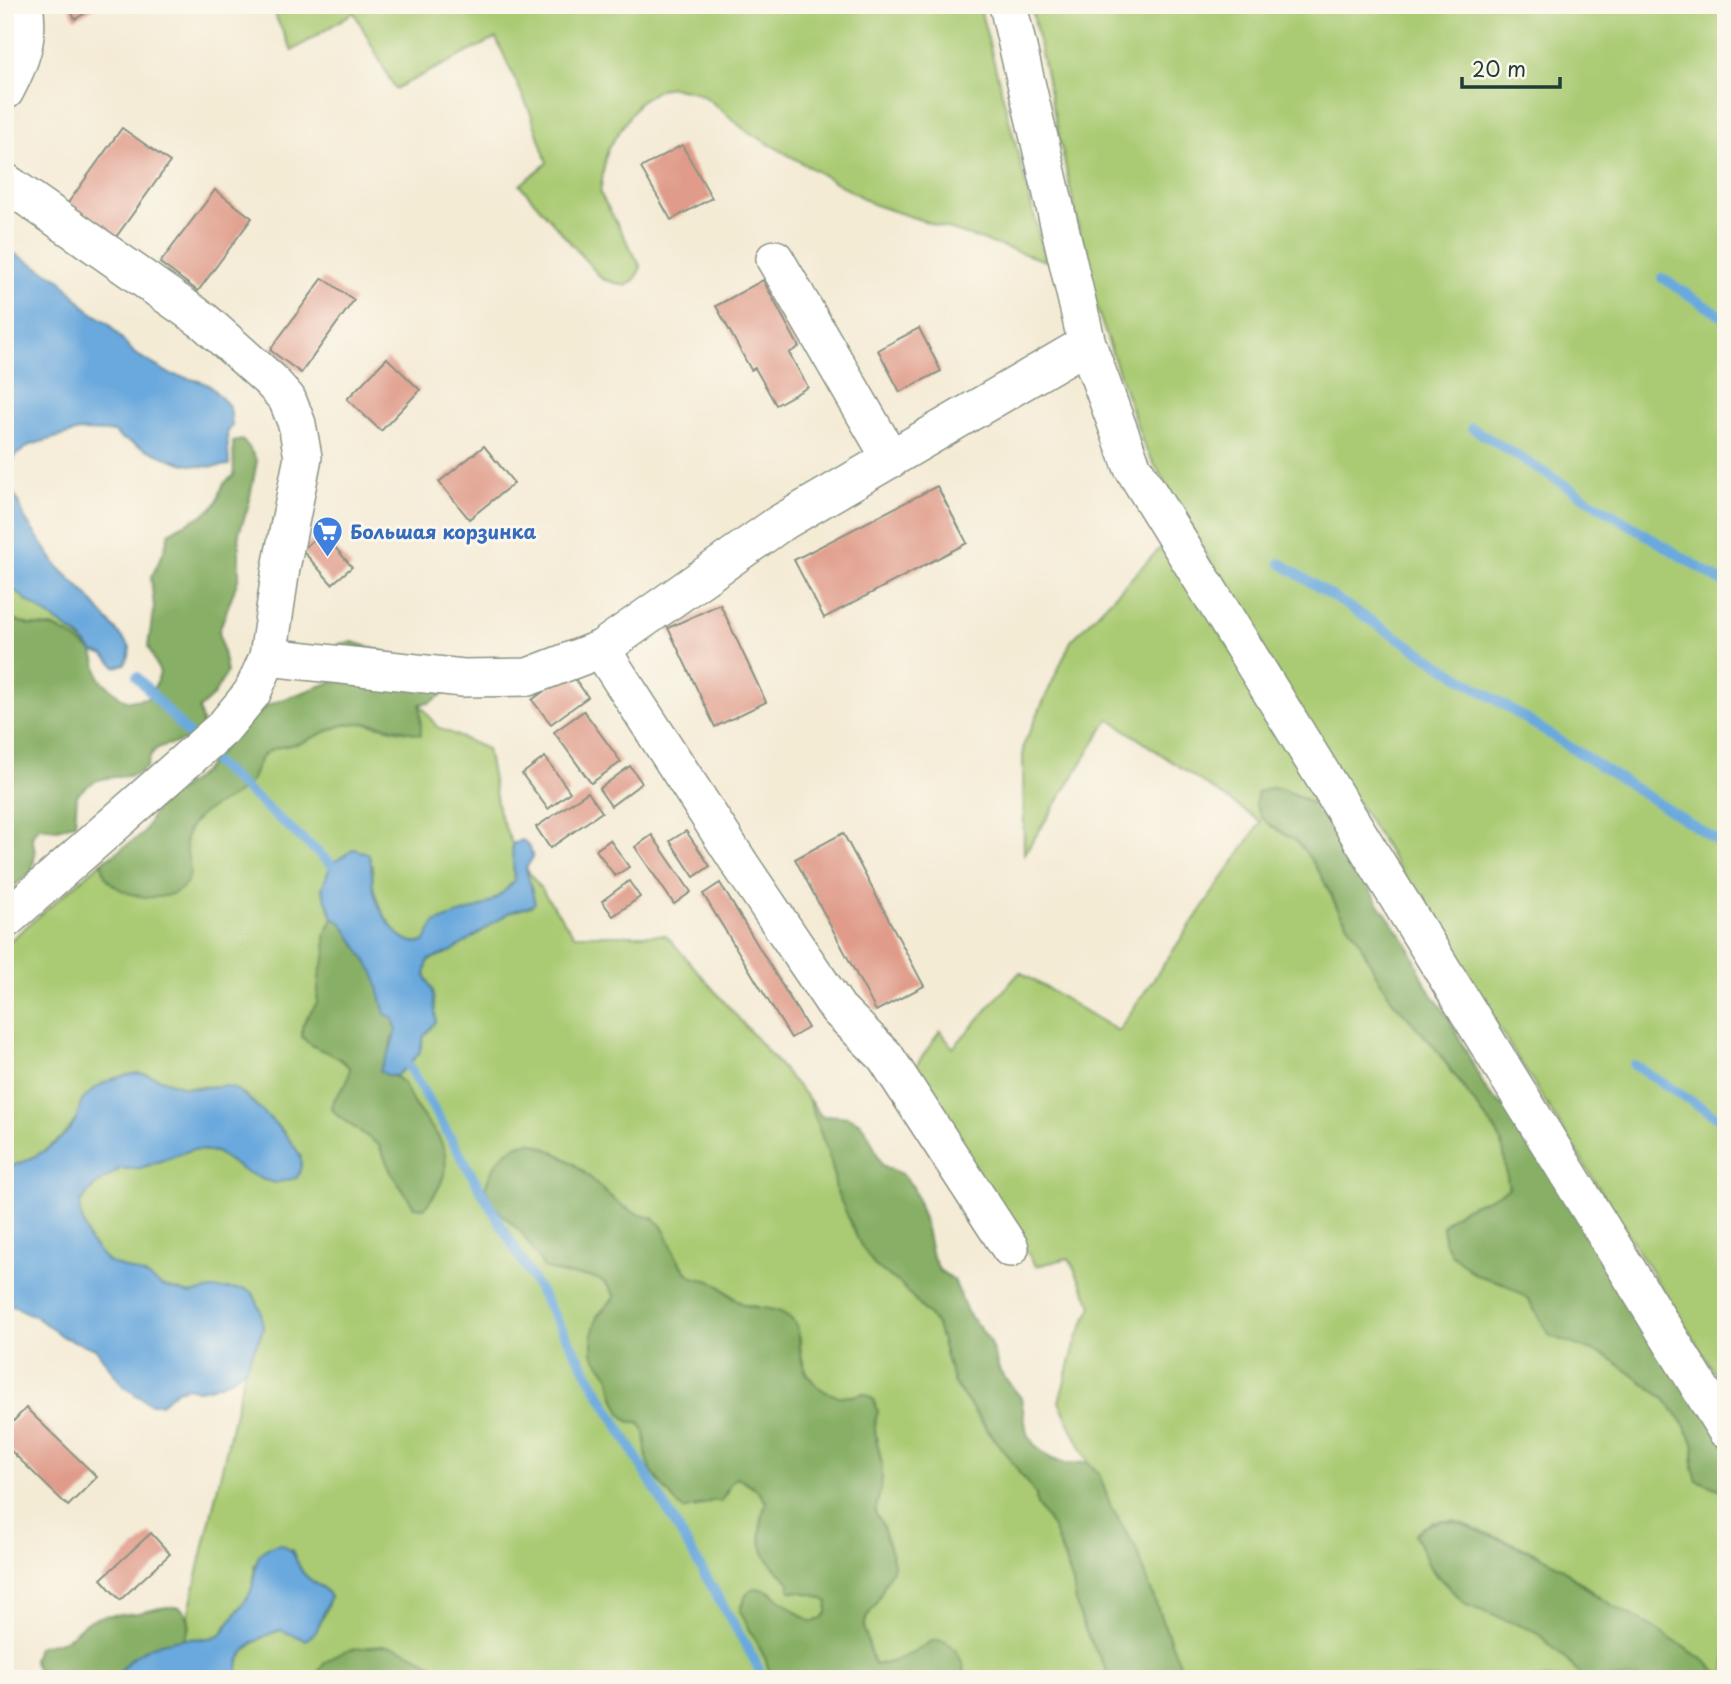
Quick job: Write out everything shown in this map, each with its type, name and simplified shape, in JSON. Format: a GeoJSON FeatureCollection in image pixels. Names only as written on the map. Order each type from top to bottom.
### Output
{"type":"FeatureCollection","features":[{"type":"Feature","properties":{"kind":"street"},"geometry":{"type":"LineString","coordinates":[[5,91],[17,69],[23,50],[27,23],[24,5]]}},
{"type":"Feature","properties":{"kind":"street"},"geometry":{"type":"LineString","coordinates":[[1008,5],[1087,344],[1132,466],[1726,1430]]}},
{"type":"Feature","properties":{"kind":"street"},"geometry":{"type":"LineString","coordinates":[[5,182],[204,321],[270,380],[287,399],[297,424],[303,457],[281,568],[268,657],[252,693],[223,728],[5,920]]}},
{"type":"Feature","properties":{"kind":"street"},"geometry":{"type":"LineString","coordinates":[[775,259],[891,458]]}},
{"type":"Feature","properties":{"kind":"street"},"geometry":{"type":"LineString","coordinates":[[268,657],[463,678],[528,677],[601,649],[779,524],[1087,344]]}},
{"type":"Feature","properties":{"kind":"street"},"geometry":{"type":"LineString","coordinates":[[601,649],[742,867],[838,1009],[885,1056],[1010,1248]]}},
{"type":"Feature","properties":{"kind":"green space"},"geometry":{"type":"Polygon","coordinates":[[[270,5],[979,5],[1046,261],[875,205],[745,130],[707,98],[695,92],[671,87],[660,89],[639,102],[609,147],[600,193],[641,267],[635,279],[626,286],[602,279],[520,185],[547,163],[531,114],[496,38],[395,89],[354,12],[292,51],[270,5]]]}},
{"type":"Feature","properties":{"kind":"green space"},"geometry":{"type":"Polygon","coordinates":[[[1031,5],[1726,5],[1726,1391],[1239,613],[1144,446],[1094,300],[1031,5]]]}},
{"type":"Feature","properties":{"kind":"green space"},"geometry":{"type":"Polygon","coordinates":[[[242,440],[257,461],[248,507],[239,533],[239,577],[219,631],[227,672],[213,696],[199,709],[203,726],[191,738],[159,748],[150,758],[147,767],[141,771],[130,776],[98,780],[85,787],[77,795],[75,823],[58,829],[38,827],[32,836],[35,853],[32,872],[9,890],[5,890],[5,617],[29,625],[56,628],[71,636],[93,652],[100,679],[120,697],[129,701],[148,698],[160,673],[148,646],[154,607],[151,578],[169,533],[213,507],[224,484],[234,476],[233,442],[242,440]]]}},
{"type":"Feature","properties":{"kind":"green space"},"geometry":{"type":"Polygon","coordinates":[[[1166,542],[1327,810],[1282,789],[1271,826],[1296,841],[1305,851],[1392,1000],[1432,1044],[1494,1128],[1502,1143],[1509,1188],[1459,1212],[1443,1226],[1489,1279],[1516,1290],[1528,1299],[1535,1311],[1579,1346],[1607,1356],[1665,1399],[1682,1421],[1695,1445],[1693,1467],[1697,1480],[1726,1492],[1726,1678],[1701,1658],[1649,1625],[1611,1606],[1561,1567],[1532,1551],[1453,1520],[1432,1522],[1416,1534],[1434,1573],[1466,1605],[1535,1631],[1569,1662],[1583,1679],[1186,1679],[1136,1549],[1111,1507],[1099,1474],[1088,1462],[1059,1402],[1077,1338],[1092,1306],[1069,1258],[1036,1266],[913,1070],[940,1031],[953,1048],[1020,972],[1118,1031],[1261,822],[1109,719],[1024,855],[1023,746],[1071,641],[1166,542]]]}},
{"type":"Feature","properties":{"kind":"green space"},"geometry":{"type":"Polygon","coordinates":[[[5,582],[73,633],[93,652],[56,628],[29,625],[5,617],[5,582]]]}},
{"type":"Feature","properties":{"kind":"green space"},"geometry":{"type":"Polygon","coordinates":[[[353,642],[388,653],[451,689],[429,703],[420,704],[421,735],[368,723],[347,724],[303,742],[271,750],[263,755],[246,787],[202,814],[190,827],[186,842],[190,873],[183,887],[165,896],[143,897],[121,890],[113,884],[105,875],[102,862],[143,834],[156,809],[204,771],[265,706],[337,680],[339,644],[353,642]]]}},
{"type":"Feature","properties":{"kind":"green space"},"geometry":{"type":"Polygon","coordinates":[[[420,704],[437,727],[487,749],[499,813],[512,844],[514,881],[501,896],[483,908],[435,923],[424,942],[405,939],[385,916],[373,887],[373,865],[322,889],[333,918],[325,935],[326,955],[320,972],[317,1003],[302,1027],[318,1048],[336,1055],[350,1068],[347,1082],[331,1108],[379,1145],[392,1174],[424,1208],[442,1181],[444,1157],[435,1134],[396,1076],[419,1054],[424,1036],[433,1025],[433,992],[425,975],[428,960],[452,951],[510,912],[532,906],[526,868],[574,935],[666,935],[808,1098],[832,1165],[836,1190],[875,1266],[901,1284],[937,1325],[954,1383],[1036,1495],[1037,1505],[1052,1526],[1073,1583],[1077,1608],[1087,1634],[1111,1679],[966,1679],[965,1671],[920,1648],[897,1661],[874,1665],[864,1628],[867,1616],[875,1606],[894,1564],[882,1524],[875,1513],[882,1472],[875,1430],[878,1411],[864,1393],[836,1396],[816,1385],[804,1364],[800,1337],[754,1306],[743,1304],[712,1281],[689,1275],[654,1218],[642,1216],[619,1204],[577,1166],[554,1151],[485,1187],[494,1206],[522,1233],[544,1268],[598,1279],[611,1290],[615,1297],[597,1316],[592,1353],[611,1378],[614,1397],[622,1415],[635,1421],[646,1433],[650,1465],[660,1481],[695,1508],[727,1494],[729,1485],[736,1478],[754,1487],[766,1502],[761,1520],[761,1536],[768,1558],[789,1582],[790,1591],[823,1599],[828,1602],[827,1613],[813,1622],[790,1609],[770,1591],[747,1593],[740,1611],[765,1658],[772,1679],[238,1679],[240,1661],[256,1641],[281,1630],[306,1639],[324,1615],[330,1597],[305,1575],[292,1550],[254,1565],[251,1592],[221,1634],[210,1638],[184,1639],[190,1627],[188,1615],[245,1369],[263,1330],[257,1301],[244,1289],[212,1289],[190,1294],[162,1286],[108,1262],[89,1241],[80,1213],[80,1203],[94,1186],[120,1169],[141,1168],[193,1149],[216,1152],[264,1180],[301,1157],[284,1132],[243,1093],[224,1086],[184,1087],[147,1074],[83,1100],[75,1121],[53,1144],[25,1161],[5,1168],[5,945],[102,862],[110,881],[128,892],[186,852],[186,840],[195,821],[203,813],[247,786],[261,758],[269,751],[301,743],[355,723],[420,734],[420,704]]]}},
{"type":"Feature","properties":{"kind":"green space"},"geometry":{"type":"Polygon","coordinates":[[[1270,788],[1282,789],[1327,810],[1344,851],[1407,943],[1427,987],[1449,1018],[1484,1086],[1491,1096],[1511,1111],[1726,1440],[1726,1492],[1697,1480],[1693,1467],[1695,1445],[1682,1421],[1665,1399],[1607,1356],[1550,1336],[1528,1299],[1503,1283],[1476,1275],[1451,1254],[1444,1241],[1443,1226],[1459,1212],[1509,1188],[1502,1143],[1494,1128],[1432,1044],[1392,1000],[1305,851],[1296,841],[1261,817],[1255,804],[1258,792],[1270,788]]]}},
{"type":"Feature","properties":{"kind":"green space"},"geometry":{"type":"Polygon","coordinates":[[[333,918],[342,923],[374,973],[383,1006],[393,1017],[397,1031],[391,1040],[387,1075],[397,1078],[403,1084],[415,1106],[438,1137],[444,1151],[446,1160],[443,1178],[424,1208],[414,1207],[392,1174],[379,1145],[331,1108],[347,1082],[350,1068],[302,1037],[302,1027],[317,1003],[320,972],[326,955],[325,935],[333,918]]]}},
{"type":"Feature","properties":{"kind":"green space"},"geometry":{"type":"Polygon","coordinates":[[[808,1098],[822,1117],[836,1116],[856,1120],[867,1133],[882,1165],[902,1174],[913,1187],[924,1219],[931,1253],[939,1270],[954,1280],[967,1312],[989,1340],[1000,1372],[1021,1398],[1027,1434],[1036,1447],[1052,1459],[1068,1464],[1088,1462],[1099,1474],[1111,1507],[1136,1549],[1186,1679],[1111,1679],[1087,1634],[1077,1608],[1073,1583],[1064,1556],[1052,1526],[1037,1505],[1036,1495],[954,1383],[937,1325],[901,1284],[875,1266],[860,1244],[836,1190],[832,1165],[808,1098]]]}},
{"type":"Feature","properties":{"kind":"green space"},"geometry":{"type":"Polygon","coordinates":[[[531,1142],[574,1164],[623,1207],[656,1220],[666,1232],[679,1262],[692,1276],[713,1282],[743,1304],[778,1311],[789,1317],[797,1327],[806,1371],[818,1387],[835,1395],[854,1396],[864,1393],[874,1400],[878,1411],[875,1427],[882,1467],[875,1513],[882,1524],[894,1564],[875,1606],[867,1616],[864,1628],[874,1665],[893,1661],[940,1640],[952,1646],[956,1652],[966,1679],[772,1679],[765,1658],[740,1611],[747,1593],[754,1588],[769,1592],[813,1622],[827,1613],[828,1602],[810,1594],[790,1591],[789,1582],[767,1558],[761,1543],[766,1502],[754,1487],[736,1478],[729,1485],[722,1501],[712,1501],[684,1510],[653,1473],[646,1457],[643,1428],[639,1422],[629,1422],[622,1415],[610,1378],[592,1353],[592,1335],[597,1317],[615,1297],[611,1290],[597,1279],[544,1268],[522,1233],[494,1206],[485,1187],[492,1171],[507,1151],[531,1142]]]}},
{"type":"Feature","properties":{"kind":"green space"},"geometry":{"type":"Polygon","coordinates":[[[1442,1520],[1462,1524],[1561,1567],[1594,1595],[1701,1658],[1726,1679],[1583,1679],[1569,1662],[1535,1631],[1466,1605],[1429,1566],[1415,1534],[1423,1527],[1442,1520]]]}},
{"type":"Feature","properties":{"kind":"green space"},"geometry":{"type":"Polygon","coordinates":[[[180,1607],[188,1618],[189,1626],[184,1639],[154,1646],[136,1655],[116,1679],[38,1679],[39,1673],[33,1660],[37,1647],[64,1640],[96,1618],[180,1607]]]}},
{"type":"Feature","properties":{"kind":"green space"},"geometry":{"type":"Polygon","coordinates":[[[386,1646],[414,1654],[457,1679],[314,1679],[325,1663],[340,1653],[386,1646]]]}},
{"type":"Feature","properties":{"kind":"water"},"geometry":{"type":"Polygon","coordinates":[[[5,248],[61,280],[87,309],[108,323],[134,353],[170,374],[209,385],[230,407],[232,426],[227,433],[229,465],[213,467],[185,464],[120,438],[115,432],[79,431],[30,445],[15,456],[8,474],[8,484],[25,519],[58,567],[86,594],[130,647],[125,664],[116,667],[104,655],[93,652],[81,638],[5,582],[5,248]]]}},
{"type":"Feature","properties":{"kind":"water"},"geometry":{"type":"Polygon","coordinates":[[[522,840],[529,845],[533,857],[526,868],[535,903],[510,912],[452,951],[428,960],[425,975],[433,992],[436,1021],[424,1036],[419,1054],[396,1076],[380,1071],[397,1031],[393,1018],[385,1014],[374,973],[342,923],[333,918],[322,889],[331,864],[354,849],[368,853],[375,895],[390,925],[406,939],[424,942],[435,923],[486,905],[504,892],[514,881],[512,844],[522,840]]]}},
{"type":"Feature","properties":{"kind":"water"},"geometry":{"type":"Polygon","coordinates":[[[137,1073],[190,1088],[232,1088],[259,1108],[281,1130],[297,1150],[301,1162],[297,1178],[275,1183],[244,1171],[216,1152],[193,1149],[141,1168],[119,1169],[94,1186],[80,1203],[80,1213],[89,1241],[108,1262],[145,1275],[162,1286],[190,1294],[212,1289],[244,1289],[253,1293],[261,1311],[263,1330],[245,1369],[229,1380],[209,1388],[198,1390],[187,1387],[177,1390],[161,1404],[150,1404],[123,1386],[96,1349],[63,1337],[36,1317],[5,1302],[5,1168],[35,1156],[63,1136],[76,1119],[82,1101],[95,1088],[115,1078],[137,1073]]]}},
{"type":"Feature","properties":{"kind":"water"},"geometry":{"type":"Polygon","coordinates":[[[281,1544],[291,1551],[305,1575],[330,1597],[316,1632],[306,1640],[280,1630],[256,1641],[240,1661],[238,1679],[116,1679],[136,1655],[154,1646],[174,1640],[213,1638],[222,1634],[250,1593],[259,1556],[270,1547],[281,1544]]]}},
{"type":"Feature","properties":{"kind":"building"},"geometry":{"type":"Polygon","coordinates":[[[68,5],[99,5],[75,19],[68,5]]]}},
{"type":"Feature","properties":{"kind":"building"},"geometry":{"type":"Polygon","coordinates":[[[122,128],[170,162],[116,237],[68,203],[122,128]]]}},
{"type":"Feature","properties":{"kind":"building"},"geometry":{"type":"Polygon","coordinates":[[[682,145],[712,198],[671,220],[641,168],[682,145]]]}},
{"type":"Feature","properties":{"kind":"building"},"geometry":{"type":"Polygon","coordinates":[[[215,190],[252,218],[198,291],[160,263],[215,190]]]}},
{"type":"Feature","properties":{"kind":"building"},"geometry":{"type":"Polygon","coordinates":[[[323,278],[354,300],[301,373],[270,350],[323,278]]]}},
{"type":"Feature","properties":{"kind":"building"},"geometry":{"type":"Polygon","coordinates":[[[763,280],[799,347],[789,353],[808,387],[776,405],[755,368],[751,370],[716,306],[763,280]]]}},
{"type":"Feature","properties":{"kind":"building"},"geometry":{"type":"Polygon","coordinates":[[[919,328],[941,371],[900,392],[878,350],[919,328]]]}},
{"type":"Feature","properties":{"kind":"building"},"geometry":{"type":"Polygon","coordinates":[[[387,358],[420,390],[381,431],[347,399],[387,358]]]}},
{"type":"Feature","properties":{"kind":"building"},"geometry":{"type":"Polygon","coordinates":[[[484,446],[514,483],[469,519],[439,482],[484,446]]]}},
{"type":"Feature","properties":{"kind":"building"},"geometry":{"type":"Polygon","coordinates":[[[937,486],[967,543],[824,618],[794,560],[937,486]]]}},
{"type":"Feature","properties":{"kind":"building","name":"Большая корзинка"},"geometry":{"type":"Polygon","coordinates":[[[322,532],[352,567],[332,584],[302,550],[322,532]]]}},
{"type":"Feature","properties":{"kind":"building"},"geometry":{"type":"Polygon","coordinates":[[[720,604],[766,702],[715,727],[668,628],[720,604]]]}},
{"type":"Feature","properties":{"kind":"building"},"geometry":{"type":"Polygon","coordinates":[[[570,672],[588,697],[551,724],[532,700],[570,672]]]}},
{"type":"Feature","properties":{"kind":"building"},"geometry":{"type":"Polygon","coordinates":[[[584,711],[621,762],[591,783],[554,732],[584,711]]]}},
{"type":"Feature","properties":{"kind":"building"},"geometry":{"type":"Polygon","coordinates":[[[545,757],[570,792],[548,809],[522,774],[545,757]]]}},
{"type":"Feature","properties":{"kind":"building"},"geometry":{"type":"Polygon","coordinates":[[[630,766],[642,783],[611,806],[599,789],[630,766]]]}},
{"type":"Feature","properties":{"kind":"building"},"geometry":{"type":"Polygon","coordinates":[[[588,792],[602,812],[550,848],[536,827],[588,792]]]}},
{"type":"Feature","properties":{"kind":"building"},"geometry":{"type":"Polygon","coordinates":[[[686,831],[710,866],[694,877],[670,841],[686,831]]]}},
{"type":"Feature","properties":{"kind":"building"},"geometry":{"type":"Polygon","coordinates":[[[843,833],[924,986],[876,1011],[795,859],[843,833]]]}},
{"type":"Feature","properties":{"kind":"building"},"geometry":{"type":"Polygon","coordinates":[[[652,835],[691,892],[674,904],[635,847],[652,835]]]}},
{"type":"Feature","properties":{"kind":"building"},"geometry":{"type":"Polygon","coordinates":[[[610,840],[629,867],[615,876],[596,850],[610,840]]]}},
{"type":"Feature","properties":{"kind":"building"},"geometry":{"type":"Polygon","coordinates":[[[629,881],[640,897],[613,916],[602,901],[629,881]]]}},
{"type":"Feature","properties":{"kind":"building"},"geometry":{"type":"Polygon","coordinates":[[[720,883],[808,1028],[791,1038],[703,894],[720,883]]]}},
{"type":"Feature","properties":{"kind":"building"},"geometry":{"type":"Polygon","coordinates":[[[26,1408],[97,1477],[68,1506],[5,1445],[5,1430],[26,1408]]]}},
{"type":"Feature","properties":{"kind":"building"},"geometry":{"type":"Polygon","coordinates":[[[151,1533],[170,1554],[120,1600],[101,1579],[151,1533]]]}},
{"type":"Feature","properties":{"kind":"waterway"},"geometry":{"type":"LineString","coordinates":[[1662,278],[1726,319]]}},
{"type":"Feature","properties":{"kind":"waterway"},"geometry":{"type":"LineString","coordinates":[[1472,428],[1726,584]]}},
{"type":"Feature","properties":{"kind":"waterway"},"geometry":{"type":"LineString","coordinates":[[1280,563],[1726,846]]}},
{"type":"Feature","properties":{"kind":"waterway"},"geometry":{"type":"LineString","coordinates":[[137,677],[189,735]]}},
{"type":"Feature","properties":{"kind":"waterway"},"geometry":{"type":"LineString","coordinates":[[212,760],[331,864]]}},
{"type":"Feature","properties":{"kind":"waterway"},"geometry":{"type":"LineString","coordinates":[[408,1065],[754,1659],[763,1679]]}},
{"type":"Feature","properties":{"kind":"waterway"},"geometry":{"type":"LineString","coordinates":[[1634,1065],[1726,1123]]}},
{"type":"Feature","properties":{"kind":"place","name":"Большая корзинка"},"geometry":{"type":"Point","coordinates":[327,558]}}]}
